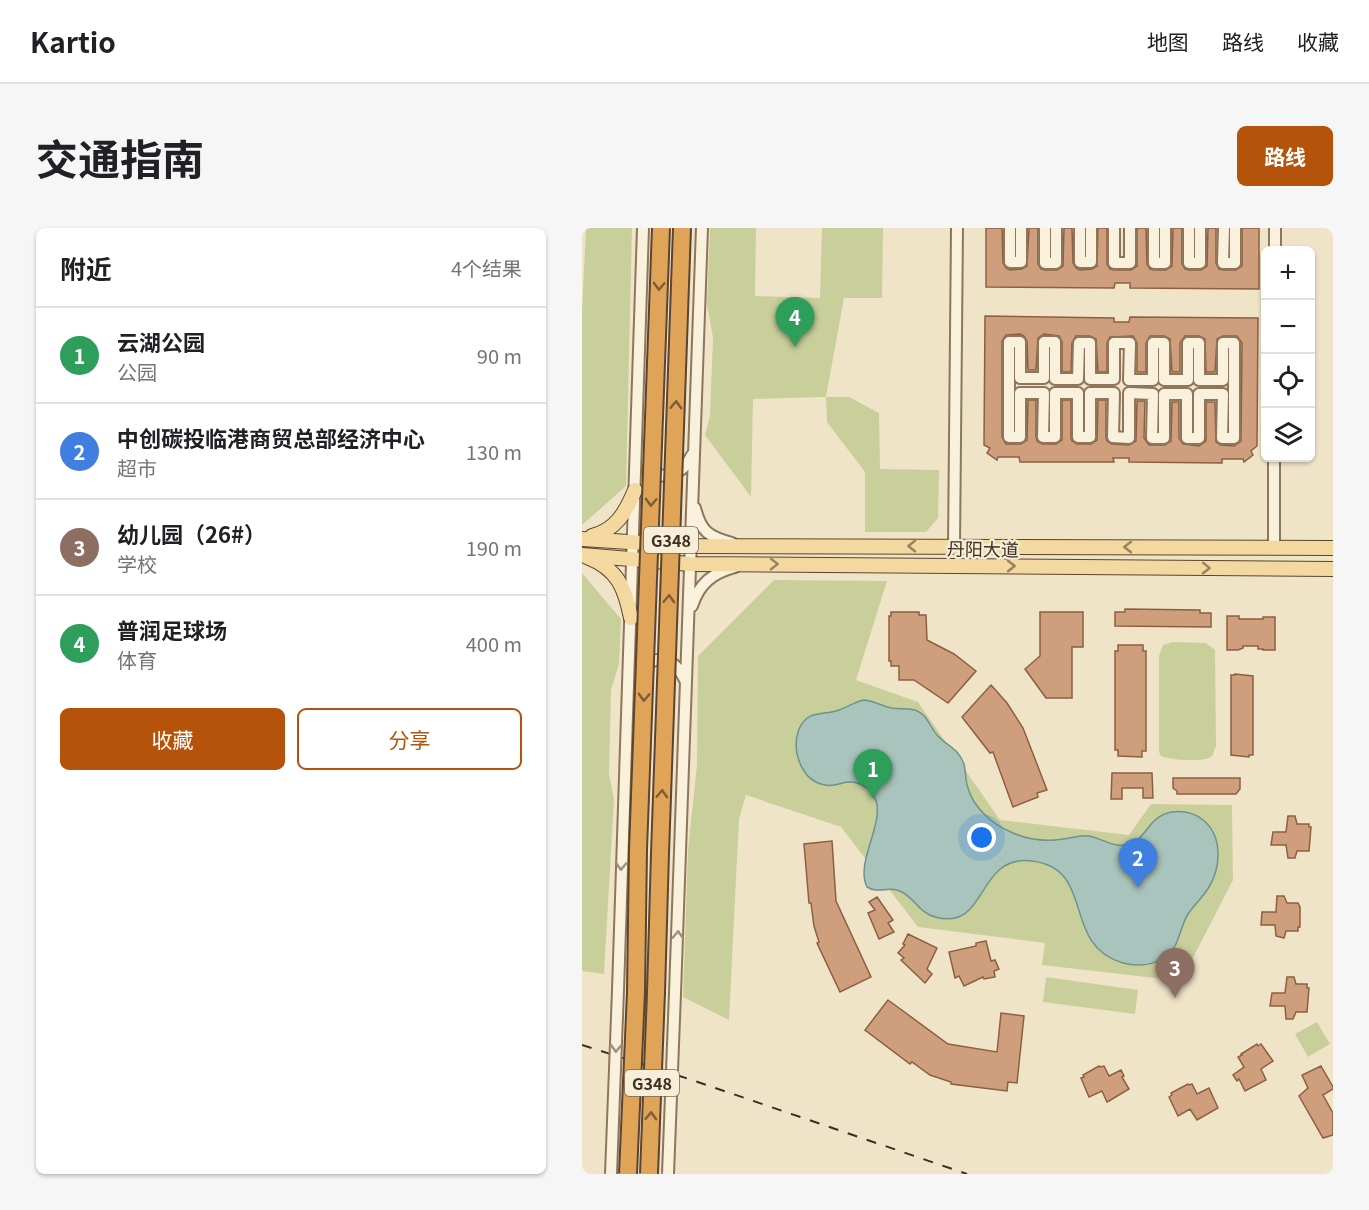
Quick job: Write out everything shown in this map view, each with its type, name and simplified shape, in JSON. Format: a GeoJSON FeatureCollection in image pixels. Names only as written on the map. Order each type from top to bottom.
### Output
{"type":"FeatureCollection","features":[{"type":"Feature","properties":{"kind":"highway","name":"G348"},"geometry":{"type":"LineString","coordinates":[[628,1174],[661,228]]}},
{"type":"Feature","properties":{"kind":"highway","name":"G348"},"geometry":{"type":"LineString","coordinates":[[649,1174],[682,228]]}},
{"type":"Feature","properties":{"kind":"main road"},"geometry":{"type":"LineString","coordinates":[[582,539],[607,531],[618,522],[627,511],[635,490]]}},
{"type":"Feature","properties":{"kind":"main road","name":"丹阳大道"},"geometry":{"type":"LineString","coordinates":[[582,539],[691,546],[1333,548]]}},
{"type":"Feature","properties":{"kind":"main road"},"geometry":{"type":"LineString","coordinates":[[989,547],[989,566]]}},
{"type":"Feature","properties":{"kind":"main road"},"geometry":{"type":"LineString","coordinates":[[1158,547],[1158,568]]}},
{"type":"Feature","properties":{"kind":"main road","name":"丹阳大道"},"geometry":{"type":"LineString","coordinates":[[582,555],[690,564],[1333,569]]}},
{"type":"Feature","properties":{"kind":"main road"},"geometry":{"type":"LineString","coordinates":[[582,555],[606,567],[617,577],[627,600],[631,618]]}},
{"type":"Feature","properties":{"kind":"street"},"geometry":{"type":"LineString","coordinates":[[611,1174],[643,228]]}},
{"type":"Feature","properties":{"kind":"street"},"geometry":{"type":"LineString","coordinates":[[668,1174],[702,228]]}},
{"type":"Feature","properties":{"kind":"street"},"geometry":{"type":"LineString","coordinates":[[954,546],[957,228]]}},
{"type":"Feature","properties":{"kind":"street"},"geometry":{"type":"LineString","coordinates":[[1010,228],[1010,262],[1021,262],[1021,228]]}},
{"type":"Feature","properties":{"kind":"street"},"geometry":{"type":"LineString","coordinates":[[1045,228],[1045,263],[1056,263],[1056,228]]}},
{"type":"Feature","properties":{"kind":"street"},"geometry":{"type":"LineString","coordinates":[[1080,228],[1080,262],[1091,262],[1091,228]]}},
{"type":"Feature","properties":{"kind":"street"},"geometry":{"type":"LineString","coordinates":[[1114,228],[1114,263],[1130,263],[1130,228]]}},
{"type":"Feature","properties":{"kind":"street"},"geometry":{"type":"LineString","coordinates":[[1154,228],[1154,263],[1165,263],[1166,228]]}},
{"type":"Feature","properties":{"kind":"street"},"geometry":{"type":"LineString","coordinates":[[1189,228],[1189,263],[1200,263],[1200,228]]}},
{"type":"Feature","properties":{"kind":"street"},"geometry":{"type":"LineString","coordinates":[[1224,228],[1223,263],[1235,263],[1235,228]]}},
{"type":"Feature","properties":{"kind":"street"},"geometry":{"type":"LineString","coordinates":[[1275,228],[1275,246]]}},
{"type":"Feature","properties":{"kind":"street"},"geometry":{"type":"LineString","coordinates":[[1009,342],[1020,342],[1020,378],[1044,378],[1044,342],[1055,342],[1055,379],[1078,379],[1078,343],[1090,343],[1090,379],[1113,379],[1114,343],[1130,343],[1129,380],[1153,380],[1153,343],[1164,343],[1164,380],[1188,380],[1188,343],[1199,343],[1199,380],[1223,380],[1223,343],[1234,344],[1234,438],[1222,438],[1223,394],[1199,394],[1199,438],[1187,438],[1187,394],[1164,394],[1164,438],[1152,438],[1153,394],[1141,393],[1129,393],[1129,438],[1113,438],[1114,393],[1090,393],[1089,437],[1078,437],[1078,393],[1055,393],[1055,437],[1043,437],[1044,393],[1020,393],[1020,437],[1009,437],[1009,342]]}},
{"type":"Feature","properties":{"kind":"street"},"geometry":{"type":"LineString","coordinates":[[637,452],[646,469],[664,476],[671,476],[681,471],[688,464],[693,452]]}},
{"type":"Feature","properties":{"kind":"street"},"geometry":{"type":"LineString","coordinates":[[1274,462],[1274,548]]}},
{"type":"Feature","properties":{"kind":"street"},"geometry":{"type":"LineString","coordinates":[[692,487],[698,521],[705,532],[714,538],[744,546]]}},
{"type":"Feature","properties":{"kind":"street"},"geometry":{"type":"LineString","coordinates":[[688,618],[696,593],[704,582],[720,571],[746,564]]}},
{"type":"Feature","properties":{"kind":"street"},"geometry":{"type":"LineString","coordinates":[[629,685],[635,670],[651,660],[659,659],[674,663],[681,671],[687,685]]}},
{"type":"Feature","properties":{"kind":"green space"},"geometry":{"type":"Polygon","coordinates":[[[586,228],[632,228],[626,486],[582,525],[582,311],[586,228]]]}},
{"type":"Feature","properties":{"kind":"green space"},"geometry":{"type":"Polygon","coordinates":[[[710,228],[756,228],[755,296],[820,298],[822,228],[883,228],[882,298],[844,298],[826,397],[753,399],[751,497],[705,435],[710,416],[713,338],[707,304],[710,228]]]}},
{"type":"Feature","properties":{"kind":"green space"},"geometry":{"type":"Polygon","coordinates":[[[826,397],[849,397],[879,413],[880,469],[939,470],[938,518],[926,532],[865,532],[865,472],[827,422],[826,397]]]}},
{"type":"Feature","properties":{"kind":"green space"},"geometry":{"type":"Polygon","coordinates":[[[582,573],[621,619],[619,664],[611,690],[609,774],[614,799],[604,974],[582,971],[582,573]]]}},
{"type":"Feature","properties":{"kind":"green space"},"geometry":{"type":"Polygon","coordinates":[[[774,580],[887,581],[856,680],[918,702],[1000,820],[1129,835],[1151,804],[1232,805],[1233,880],[1181,981],[1042,965],[1045,943],[918,927],[841,827],[746,795],[739,819],[729,1020],[683,997],[688,850],[697,765],[698,656],[774,580]]]}},
{"type":"Feature","properties":{"kind":"green space"},"geometry":{"type":"Polygon","coordinates":[[[1173,642],[1206,643],[1215,650],[1216,746],[1212,755],[1202,760],[1172,759],[1161,756],[1159,752],[1159,656],[1163,645],[1173,642]]]}},
{"type":"Feature","properties":{"kind":"green space"},"geometry":{"type":"Polygon","coordinates":[[[1046,977],[1138,990],[1135,1014],[1043,1002],[1046,977]]]}},
{"type":"Feature","properties":{"kind":"green space"},"geometry":{"type":"Polygon","coordinates":[[[1317,1022],[1330,1044],[1308,1057],[1295,1034],[1317,1022]]]}},
{"type":"Feature","properties":{"kind":"water"},"geometry":{"type":"Polygon","coordinates":[[[864,700],[921,713],[938,736],[962,759],[966,782],[974,802],[997,825],[1017,835],[1044,840],[1088,836],[1124,845],[1137,840],[1154,821],[1165,814],[1185,812],[1203,820],[1214,834],[1217,843],[1216,870],[1209,887],[1188,914],[1171,952],[1159,961],[1145,965],[1123,963],[1104,954],[1091,941],[1073,892],[1065,878],[1052,867],[1032,861],[1014,862],[1000,869],[965,914],[952,919],[929,915],[900,891],[875,890],[867,887],[864,867],[876,821],[877,810],[874,797],[869,789],[861,784],[848,782],[828,785],[810,778],[800,763],[796,746],[799,729],[807,718],[816,714],[833,712],[864,700]]]}},
{"type":"Feature","properties":{"kind":"building"},"geometry":{"type":"Polygon","coordinates":[[[986,228],[1002,228],[1003,263],[1010,270],[1027,266],[1029,228],[1038,228],[1038,264],[1041,269],[1057,270],[1063,266],[1064,228],[1072,228],[1073,263],[1080,270],[1097,266],[1098,228],[1107,228],[1107,264],[1110,269],[1114,270],[1131,270],[1137,266],[1137,228],[1146,228],[1147,264],[1150,269],[1166,270],[1172,266],[1173,228],[1182,228],[1182,264],[1185,269],[1201,270],[1207,266],[1208,228],[1216,228],[1216,263],[1219,269],[1236,270],[1242,266],[1242,228],[1259,228],[1259,289],[1130,288],[1130,283],[1115,283],[1114,288],[986,287],[986,228]]]}},
{"type":"Feature","properties":{"kind":"building"},"geometry":{"type":"Polygon","coordinates":[[[985,316],[1114,318],[1114,322],[1129,322],[1130,317],[1258,318],[1257,446],[1251,451],[1253,455],[1244,462],[1243,459],[1222,459],[1222,463],[1129,462],[1129,458],[1113,458],[1114,462],[1020,462],[1019,457],[998,457],[997,460],[987,453],[990,448],[984,445],[985,316]],[[1044,334],[1038,338],[1036,370],[1028,370],[1027,341],[1024,336],[1006,335],[1002,341],[1002,437],[1006,444],[1021,444],[1027,440],[1028,400],[1036,400],[1036,437],[1037,441],[1042,444],[1056,444],[1062,440],[1062,400],[1071,400],[1071,438],[1077,444],[1091,444],[1097,440],[1098,400],[1106,400],[1106,437],[1107,441],[1112,444],[1129,445],[1136,441],[1137,401],[1145,401],[1144,438],[1149,445],[1165,445],[1171,441],[1172,402],[1179,402],[1179,438],[1183,444],[1199,446],[1206,441],[1206,402],[1215,402],[1216,442],[1221,445],[1234,446],[1241,441],[1242,343],[1237,336],[1223,336],[1217,339],[1215,372],[1206,372],[1205,339],[1199,336],[1185,336],[1180,343],[1180,372],[1172,372],[1170,339],[1164,336],[1150,336],[1146,343],[1146,372],[1137,372],[1137,343],[1133,336],[1110,337],[1107,343],[1107,372],[1098,372],[1096,339],[1090,336],[1076,336],[1072,343],[1071,372],[1062,372],[1062,342],[1059,336],[1044,334]]]}},
{"type":"Feature","properties":{"kind":"building"},"geometry":{"type":"Polygon","coordinates":[[[1125,609],[1200,610],[1200,613],[1211,613],[1211,627],[1115,626],[1115,612],[1125,612],[1125,609]]]}},
{"type":"Feature","properties":{"kind":"building"},"geometry":{"type":"Polygon","coordinates":[[[891,612],[919,612],[919,615],[926,615],[927,640],[954,654],[976,671],[948,703],[914,680],[899,680],[899,666],[891,666],[891,661],[889,661],[889,616],[891,612]]]}},
{"type":"Feature","properties":{"kind":"building"},"geometry":{"type":"Polygon","coordinates":[[[1040,612],[1083,612],[1083,647],[1072,647],[1072,698],[1046,698],[1025,669],[1040,656],[1040,612]]]}},
{"type":"Feature","properties":{"kind":"building"},"geometry":{"type":"Polygon","coordinates":[[[1227,616],[1239,616],[1239,619],[1275,617],[1275,650],[1258,649],[1258,646],[1243,646],[1238,650],[1227,650],[1227,616]]]}},
{"type":"Feature","properties":{"kind":"building"},"geometry":{"type":"Polygon","coordinates":[[[1118,645],[1143,645],[1143,651],[1146,651],[1146,751],[1142,751],[1142,757],[1118,756],[1118,750],[1115,750],[1115,651],[1118,651],[1118,645]]]}},
{"type":"Feature","properties":{"kind":"building"},"geometry":{"type":"Polygon","coordinates":[[[1231,675],[1253,676],[1253,755],[1249,757],[1231,755],[1231,675]]]}},
{"type":"Feature","properties":{"kind":"building"},"geometry":{"type":"Polygon","coordinates":[[[991,685],[1007,703],[1023,728],[1047,790],[1037,793],[1038,797],[1013,807],[993,752],[990,753],[962,717],[991,685]]]}},
{"type":"Feature","properties":{"kind":"building"},"geometry":{"type":"Polygon","coordinates":[[[1112,773],[1152,773],[1153,798],[1143,798],[1143,788],[1122,788],[1122,799],[1111,799],[1112,773]]]}},
{"type":"Feature","properties":{"kind":"building"},"geometry":{"type":"Polygon","coordinates":[[[1173,778],[1240,778],[1240,789],[1236,794],[1177,794],[1173,788],[1173,778]]]}},
{"type":"Feature","properties":{"kind":"building"},"geometry":{"type":"Polygon","coordinates":[[[1288,816],[1295,816],[1297,824],[1309,824],[1311,827],[1309,851],[1297,851],[1295,858],[1288,858],[1286,845],[1271,845],[1273,832],[1286,832],[1288,816]]]}},
{"type":"Feature","properties":{"kind":"building"},"geometry":{"type":"Polygon","coordinates":[[[832,841],[836,901],[871,977],[840,992],[817,943],[819,942],[811,903],[809,903],[804,844],[832,841]]]}},
{"type":"Feature","properties":{"kind":"building"},"geometry":{"type":"Polygon","coordinates":[[[1277,896],[1284,896],[1287,903],[1298,903],[1300,907],[1298,931],[1286,931],[1284,938],[1276,936],[1275,925],[1261,925],[1262,912],[1276,912],[1277,896]]]}},
{"type":"Feature","properties":{"kind":"building"},"geometry":{"type":"Polygon","coordinates":[[[877,897],[893,920],[888,923],[894,932],[879,939],[868,913],[875,910],[869,902],[877,897]]]}},
{"type":"Feature","properties":{"kind":"building"},"geometry":{"type":"Polygon","coordinates":[[[908,934],[937,948],[927,969],[932,974],[925,983],[901,960],[904,958],[898,953],[905,945],[903,944],[908,934]]]}},
{"type":"Feature","properties":{"kind":"building"},"geometry":{"type":"Polygon","coordinates":[[[986,941],[991,961],[995,960],[999,969],[994,971],[995,977],[984,979],[983,977],[964,986],[959,976],[955,978],[949,952],[976,946],[976,943],[986,941]]]}},
{"type":"Feature","properties":{"kind":"building"},"geometry":{"type":"Polygon","coordinates":[[[1287,977],[1294,977],[1296,984],[1307,984],[1309,988],[1307,1012],[1296,1012],[1293,1019],[1286,1019],[1285,1006],[1270,1006],[1272,993],[1285,993],[1287,977]]]}},
{"type":"Feature","properties":{"kind":"building"},"geometry":{"type":"Polygon","coordinates":[[[888,1000],[948,1044],[997,1052],[1001,1013],[1024,1016],[1017,1083],[1008,1082],[1007,1091],[951,1084],[951,1082],[930,1075],[912,1062],[910,1064],[865,1030],[888,1000]]]}},
{"type":"Feature","properties":{"kind":"building"},"geometry":{"type":"Polygon","coordinates":[[[1257,1044],[1258,1046],[1261,1044],[1273,1061],[1261,1069],[1266,1080],[1245,1091],[1239,1079],[1237,1081],[1233,1075],[1244,1067],[1238,1057],[1257,1044]]]}},
{"type":"Feature","properties":{"kind":"building"},"geometry":{"type":"Polygon","coordinates":[[[1099,1066],[1104,1066],[1109,1076],[1121,1070],[1129,1089],[1107,1102],[1102,1091],[1089,1097],[1081,1078],[1099,1066]]]}},
{"type":"Feature","properties":{"kind":"building"},"geometry":{"type":"Polygon","coordinates":[[[1321,1066],[1333,1087],[1323,1095],[1333,1113],[1333,1135],[1323,1138],[1299,1096],[1308,1088],[1302,1075],[1321,1066]]]}},
{"type":"Feature","properties":{"kind":"building"},"geometry":{"type":"Polygon","coordinates":[[[1192,1084],[1197,1094],[1209,1088],[1218,1108],[1197,1120],[1190,1109],[1178,1116],[1169,1097],[1171,1093],[1192,1084]]]}},
{"type":"Feature","properties":{"kind":"railway"},"geometry":{"type":"LineString","coordinates":[[582,1045],[967,1174]]}},
{"type":"Feature","properties":{"kind":"place","name":"普润足球场"},"geometry":{"type":"Point","coordinates":[795,347]}},
{"type":"Feature","properties":{"kind":"place","name":"云湖公园"},"geometry":{"type":"Point","coordinates":[873,799]}},
{"type":"Feature","properties":{"kind":"place","name":"中创碳投临港商贸总部经济中心"},"geometry":{"type":"Point","coordinates":[1138,888]}},
{"type":"Feature","properties":{"kind":"place","name":"幼儿园（26#）"},"geometry":{"type":"Point","coordinates":[1175,998]}}]}
